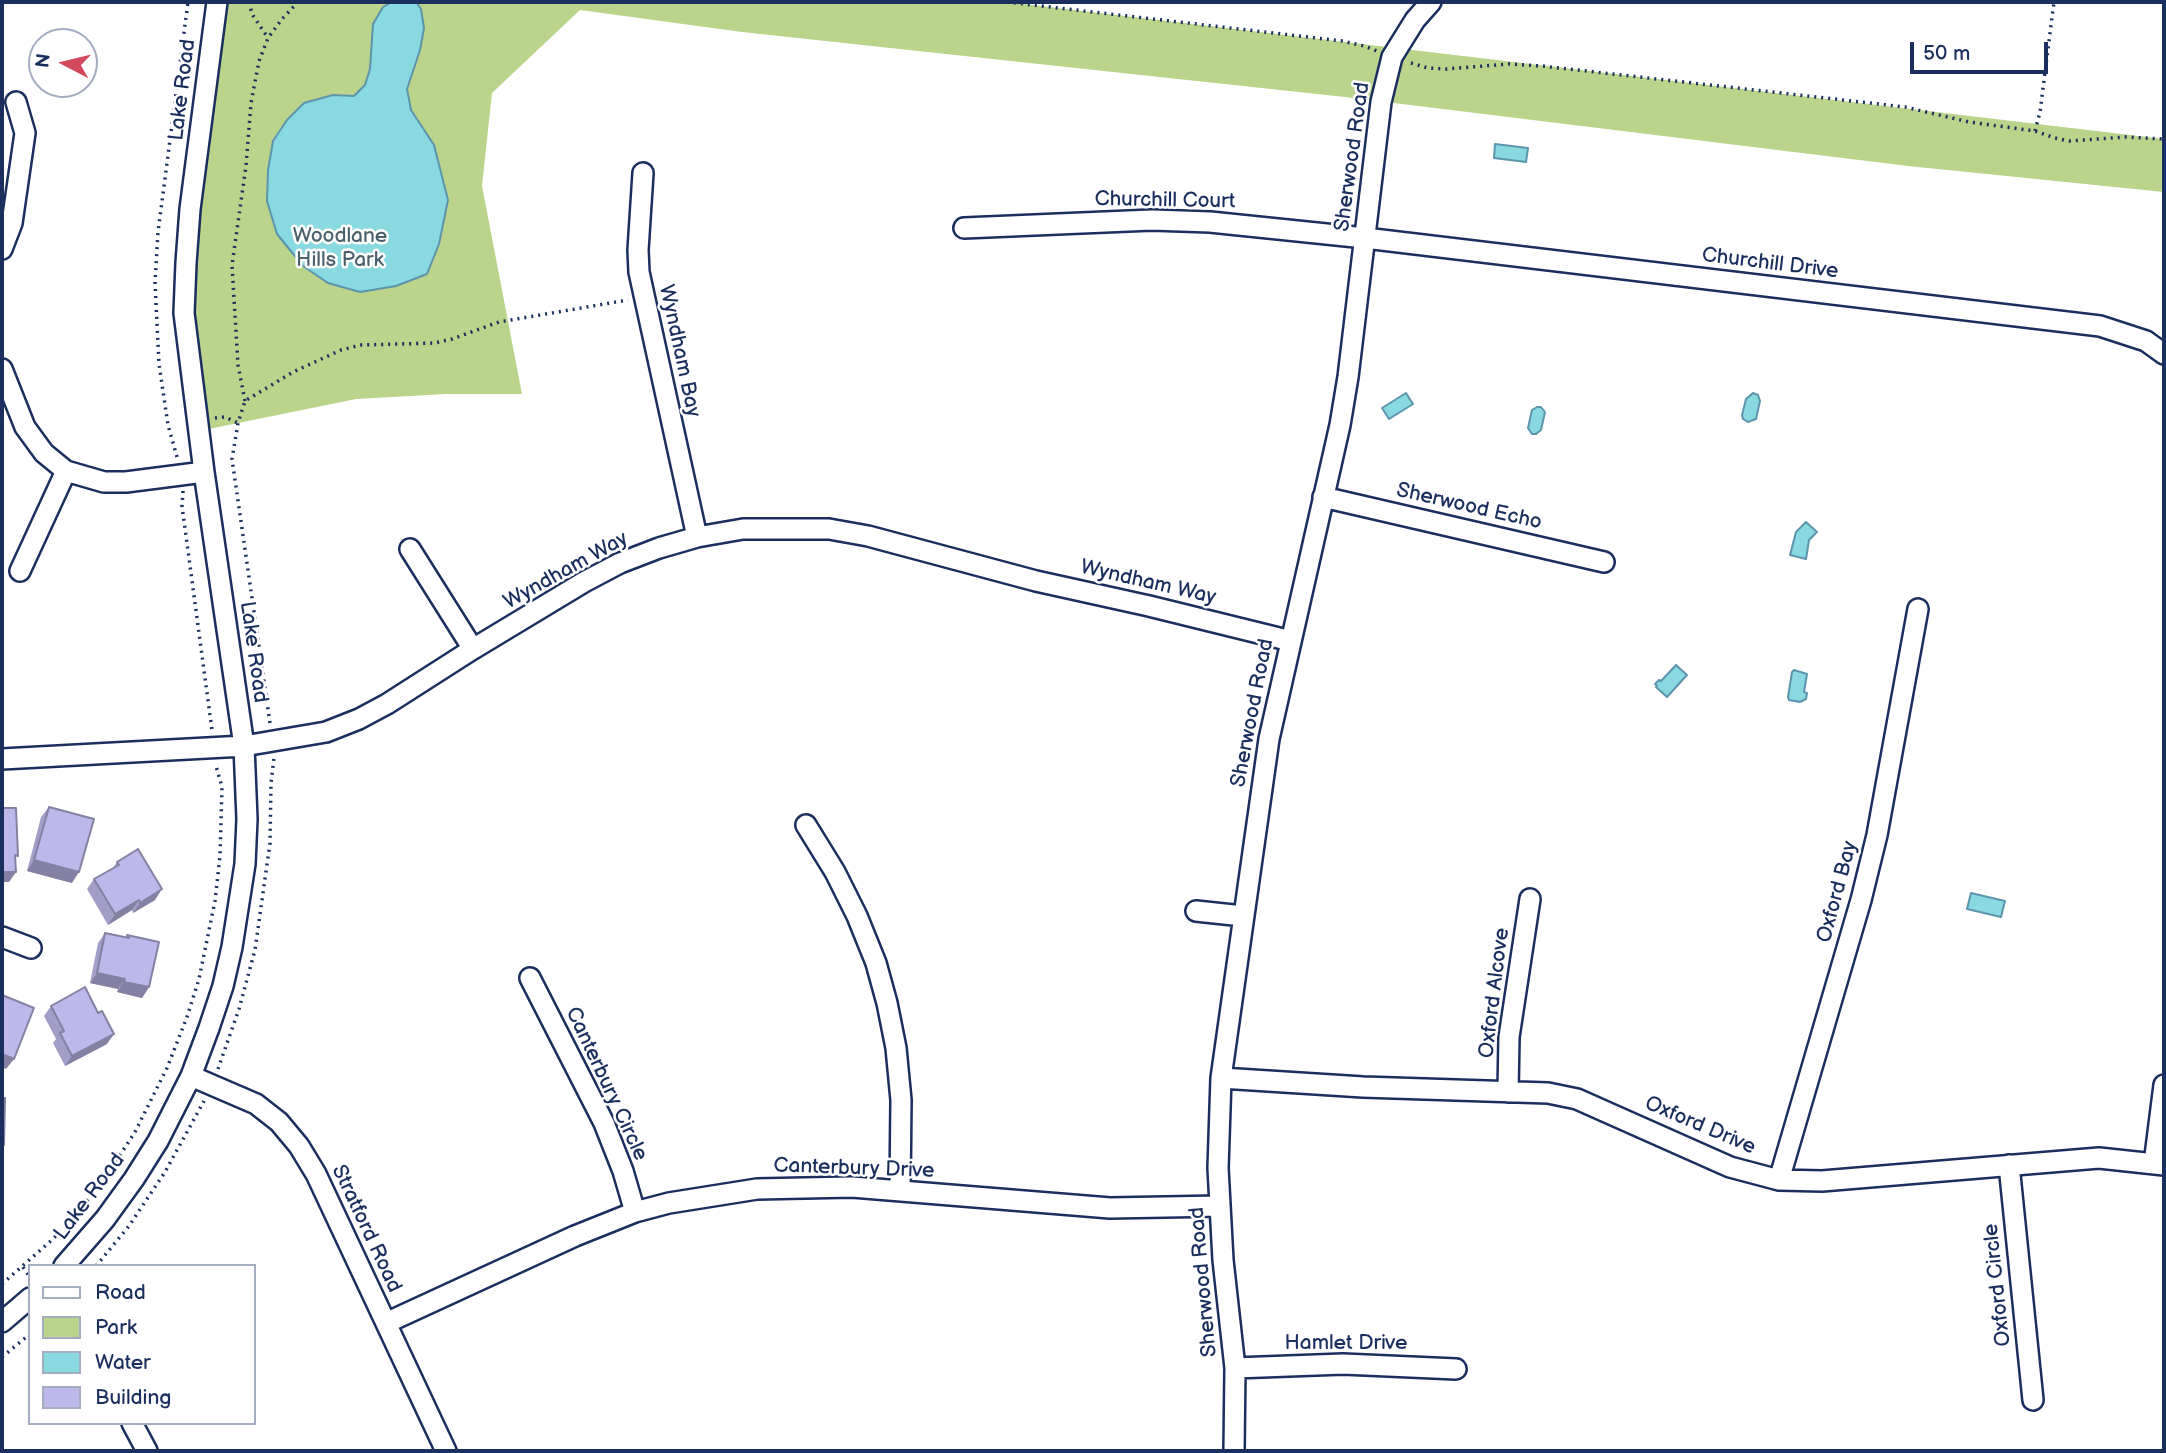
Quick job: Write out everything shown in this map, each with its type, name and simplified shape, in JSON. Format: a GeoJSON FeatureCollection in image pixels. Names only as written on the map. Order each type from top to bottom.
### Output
{"type":"FeatureCollection","features":[{"type":"Feature","properties":{"kind":"street","name":"Lake Road"},"geometry":{"type":"LineString","coordinates":[[66,1264],[105,1219],[134,1179],[158,1141],[191,1076],[223,986],[245,864],[247,819],[244,746],[184,313],[190,209],[217,2]]}},
{"type":"Feature","properties":{"kind":"street","name":"Sherwood Road"},"geometry":{"type":"LineString","coordinates":[[1234,1451],[1235,1368],[1223,1260],[1219,1131],[1221,1078],[1243,916],[1267,750],[1346,389],[1381,102],[1392,57],[1415,20],[1431,2]]}},
{"type":"Feature","properties":{"kind":"street"},"geometry":{"type":"LineString","coordinates":[[2,249],[12,223],[25,133],[16,102]]}},
{"type":"Feature","properties":{"kind":"street","name":"Wyndham Bay"},"geometry":{"type":"LineString","coordinates":[[643,173],[638,250],[643,297],[697,537]]}},
{"type":"Feature","properties":{"kind":"street","name":"Churchill Court"},"geometry":{"type":"LineString","coordinates":[[964,228],[1152,220],[1210,222],[1365,237]]}},
{"type":"Feature","properties":{"kind":"street","name":"Churchill Drive"},"geometry":{"type":"LineString","coordinates":[[1365,237],[2100,326],[2146,341],[2164,354]]}},
{"type":"Feature","properties":{"kind":"street"},"geometry":{"type":"LineString","coordinates":[[2,369],[24,427],[44,453],[66,471],[104,482],[126,482],[204,472]]}},
{"type":"Feature","properties":{"kind":"street"},"geometry":{"type":"LineString","coordinates":[[20,571],[66,471]]}},
{"type":"Feature","properties":{"kind":"street","name":"Sherwood Echo"},"geometry":{"type":"LineString","coordinates":[[1323,496],[1604,562]]}},
{"type":"Feature","properties":{"kind":"street","name":"Wyndham Way"},"geometry":{"type":"LineString","coordinates":[[2,759],[244,746],[326,732],[387,704],[473,649],[620,563],[697,537],[744,529],[829,529],[868,536],[1036,581],[1291,641]]}},
{"type":"Feature","properties":{"kind":"street"},"geometry":{"type":"LineString","coordinates":[[410,549],[473,649]]}},
{"type":"Feature","properties":{"kind":"street","name":"Oxford Bay"},"geometry":{"type":"LineString","coordinates":[[1779,1180],[1861,900],[1877,835],[1918,609]]}},
{"type":"Feature","properties":{"kind":"street"},"geometry":{"type":"LineString","coordinates":[[806,825],[835,872],[857,916],[876,963],[887,1003],[896,1048],[901,1100],[900,1191]]}},
{"type":"Feature","properties":{"kind":"street","name":"Oxford Alcove"},"geometry":{"type":"LineString","coordinates":[[1508,1092],[1509,1037],[1530,899]]}},
{"type":"Feature","properties":{"kind":"street"},"geometry":{"type":"LineString","coordinates":[[1196,911],[1243,916]]}},
{"type":"Feature","properties":{"kind":"street"},"geometry":{"type":"LineString","coordinates":[[2,937],[31,948]]}},
{"type":"Feature","properties":{"kind":"street","name":"Canterbury Circle"},"geometry":{"type":"LineString","coordinates":[[530,978],[604,1123],[623,1171],[635,1212]]}},
{"type":"Feature","properties":{"kind":"street","name":"Stratford Road"},"geometry":{"type":"LineString","coordinates":[[191,1076],[256,1104],[279,1122],[299,1146],[316,1174],[446,1451]]}},
{"type":"Feature","properties":{"kind":"street","name":"Oxford Drive"},"geometry":{"type":"LineString","coordinates":[[1221,1078],[1363,1087],[1548,1093],[1577,1099],[1730,1167],[1779,1180],[1822,1181],[2099,1158],[2159,1164]]}},
{"type":"Feature","properties":{"kind":"street"},"geometry":{"type":"LineString","coordinates":[[2159,1164],[2164,1084]]}},
{"type":"Feature","properties":{"kind":"street","name":"Oxford Circle"},"geometry":{"type":"LineString","coordinates":[[2009,1165],[2033,1400]]}},
{"type":"Feature","properties":{"kind":"street","name":"Canterbury Drive"},"geometry":{"type":"LineString","coordinates":[[386,1323],[575,1236],[635,1212],[669,1203],[757,1189],[852,1187],[1086,1207],[1220,1206]]}},
{"type":"Feature","properties":{"kind":"street"},"geometry":{"type":"LineString","coordinates":[[2,1322],[28,1302]]}},
{"type":"Feature","properties":{"kind":"street","name":"Hamlet Drive"},"geometry":{"type":"LineString","coordinates":[[1235,1368],[1343,1364],[1456,1369]]}},
{"type":"Feature","properties":{"kind":"street"},"geometry":{"type":"LineString","coordinates":[[133,1425],[147,1451]]}},
{"type":"Feature","properties":{"kind":"path"},"geometry":{"type":"LineString","coordinates":[[2,1284],[23,1267],[84,1205],[111,1169],[151,1102],[167,1068],[187,1017],[208,942],[220,856],[222,788],[216,767],[182,506],[183,475],[172,442],[159,364],[155,283],[158,232],[188,2]]}},
{"type":"Feature","properties":{"kind":"path"},"geometry":{"type":"LineString","coordinates":[[249,2],[268,38]]}},
{"type":"Feature","properties":{"kind":"path"},"geometry":{"type":"LineString","coordinates":[[274,765],[232,459],[245,401],[238,365],[232,265],[246,166],[251,103],[259,61],[268,38],[298,2]]}},
{"type":"Feature","properties":{"kind":"path"},"geometry":{"type":"LineString","coordinates":[[1007,2],[1342,41],[1437,69],[1509,64],[1542,66],[1905,107],[1969,122],[2035,131],[2069,141],[2126,137],[2164,139]]}},
{"type":"Feature","properties":{"kind":"path"},"geometry":{"type":"LineString","coordinates":[[2035,131],[2040,112],[2054,2]]}},
{"type":"Feature","properties":{"kind":"path"},"geometry":{"type":"LineString","coordinates":[[245,401],[293,372],[341,350],[361,345],[435,343],[499,322],[643,297]]}},
{"type":"Feature","properties":{"kind":"path"},"geometry":{"type":"LineString","coordinates":[[226,416],[238,423]]}},
{"type":"Feature","properties":{"kind":"path"},"geometry":{"type":"LineString","coordinates":[[98,1264],[128,1226],[164,1172],[204,1102]]}},
{"type":"Feature","properties":{"kind":"path"},"geometry":{"type":"LineString","coordinates":[[23,1267],[28,1274]]}},
{"type":"Feature","properties":{"kind":"path"},"geometry":{"type":"LineString","coordinates":[[2,1357],[28,1336]]}},
{"type":"Feature","properties":{"kind":"green space","name":"Woodlane Hills Park"},"geometry":{"type":"Polygon","coordinates":[[[217,2],[1007,2],[2164,139],[2164,192],[1908,166],[1345,97],[742,32],[580,10],[492,93],[482,186],[522,394],[446,394],[356,399],[199,431],[184,314],[217,2]]]}},
{"type":"Feature","properties":{"kind":"water"},"geometry":{"type":"Polygon","coordinates":[[[392,2],[416,2],[421,9],[424,28],[407,89],[411,110],[434,145],[448,200],[439,244],[427,274],[396,286],[360,292],[328,283],[303,266],[277,234],[267,201],[268,170],[273,141],[287,120],[304,103],[333,95],[354,96],[365,85],[370,69],[373,24],[383,7],[392,2]]]}},
{"type":"Feature","properties":{"kind":"water"},"geometry":{"type":"Polygon","coordinates":[[[1495,144],[1528,148],[1526,162],[1494,158],[1495,144]]]}},
{"type":"Feature","properties":{"kind":"water"},"geometry":{"type":"Polygon","coordinates":[[[1406,393],[1413,404],[1389,419],[1382,408],[1406,393]]]}},
{"type":"Feature","properties":{"kind":"water"},"geometry":{"type":"Polygon","coordinates":[[[1753,393],[1758,395],[1760,401],[1756,419],[1748,422],[1742,415],[1746,399],[1753,393]]]}},
{"type":"Feature","properties":{"kind":"water"},"geometry":{"type":"Polygon","coordinates":[[[1541,407],[1545,412],[1541,430],[1532,434],[1528,428],[1532,410],[1541,407]]]}},
{"type":"Feature","properties":{"kind":"water"},"geometry":{"type":"Polygon","coordinates":[[[1806,522],[1817,532],[1809,540],[1806,559],[1790,555],[1796,532],[1806,522]]]}},
{"type":"Feature","properties":{"kind":"water"},"geometry":{"type":"Polygon","coordinates":[[[1676,665],[1687,675],[1667,697],[1655,684],[1676,665]]]}},
{"type":"Feature","properties":{"kind":"water"},"geometry":{"type":"Polygon","coordinates":[[[1794,670],[1807,674],[1804,692],[1807,693],[1806,699],[1800,702],[1789,700],[1788,697],[1794,670]]]}},
{"type":"Feature","properties":{"kind":"water"},"geometry":{"type":"Polygon","coordinates":[[[1971,893],[2005,901],[2001,917],[1967,909],[1971,893]]]}},
{"type":"Feature","properties":{"kind":"building"},"geometry":{"type":"Polygon","coordinates":[[[49,807],[94,819],[79,872],[34,860],[49,807]]]}},
{"type":"Feature","properties":{"kind":"building"},"geometry":{"type":"Polygon","coordinates":[[[2,808],[16,808],[16,872],[2,872],[2,808]]]}},
{"type":"Feature","properties":{"kind":"building"},"geometry":{"type":"Polygon","coordinates":[[[138,849],[162,889],[115,914],[94,879],[119,865],[117,862],[138,849]]]}},
{"type":"Feature","properties":{"kind":"building"},"geometry":{"type":"Polygon","coordinates":[[[105,933],[159,942],[149,987],[97,973],[105,933]]]}},
{"type":"Feature","properties":{"kind":"building"},"geometry":{"type":"Polygon","coordinates":[[[85,987],[98,1013],[102,1011],[114,1034],[72,1056],[60,1033],[64,1031],[51,1006],[85,987]]]}},
{"type":"Feature","properties":{"kind":"building"},"geometry":{"type":"Polygon","coordinates":[[[2,995],[34,1008],[14,1059],[2,1054],[2,995]]]}},
{"type":"Feature","properties":{"kind":"building"},"geometry":{"type":"Polygon","coordinates":[[[2,1098],[5,1098],[4,1145],[2,1145],[2,1098]]]}}]}
